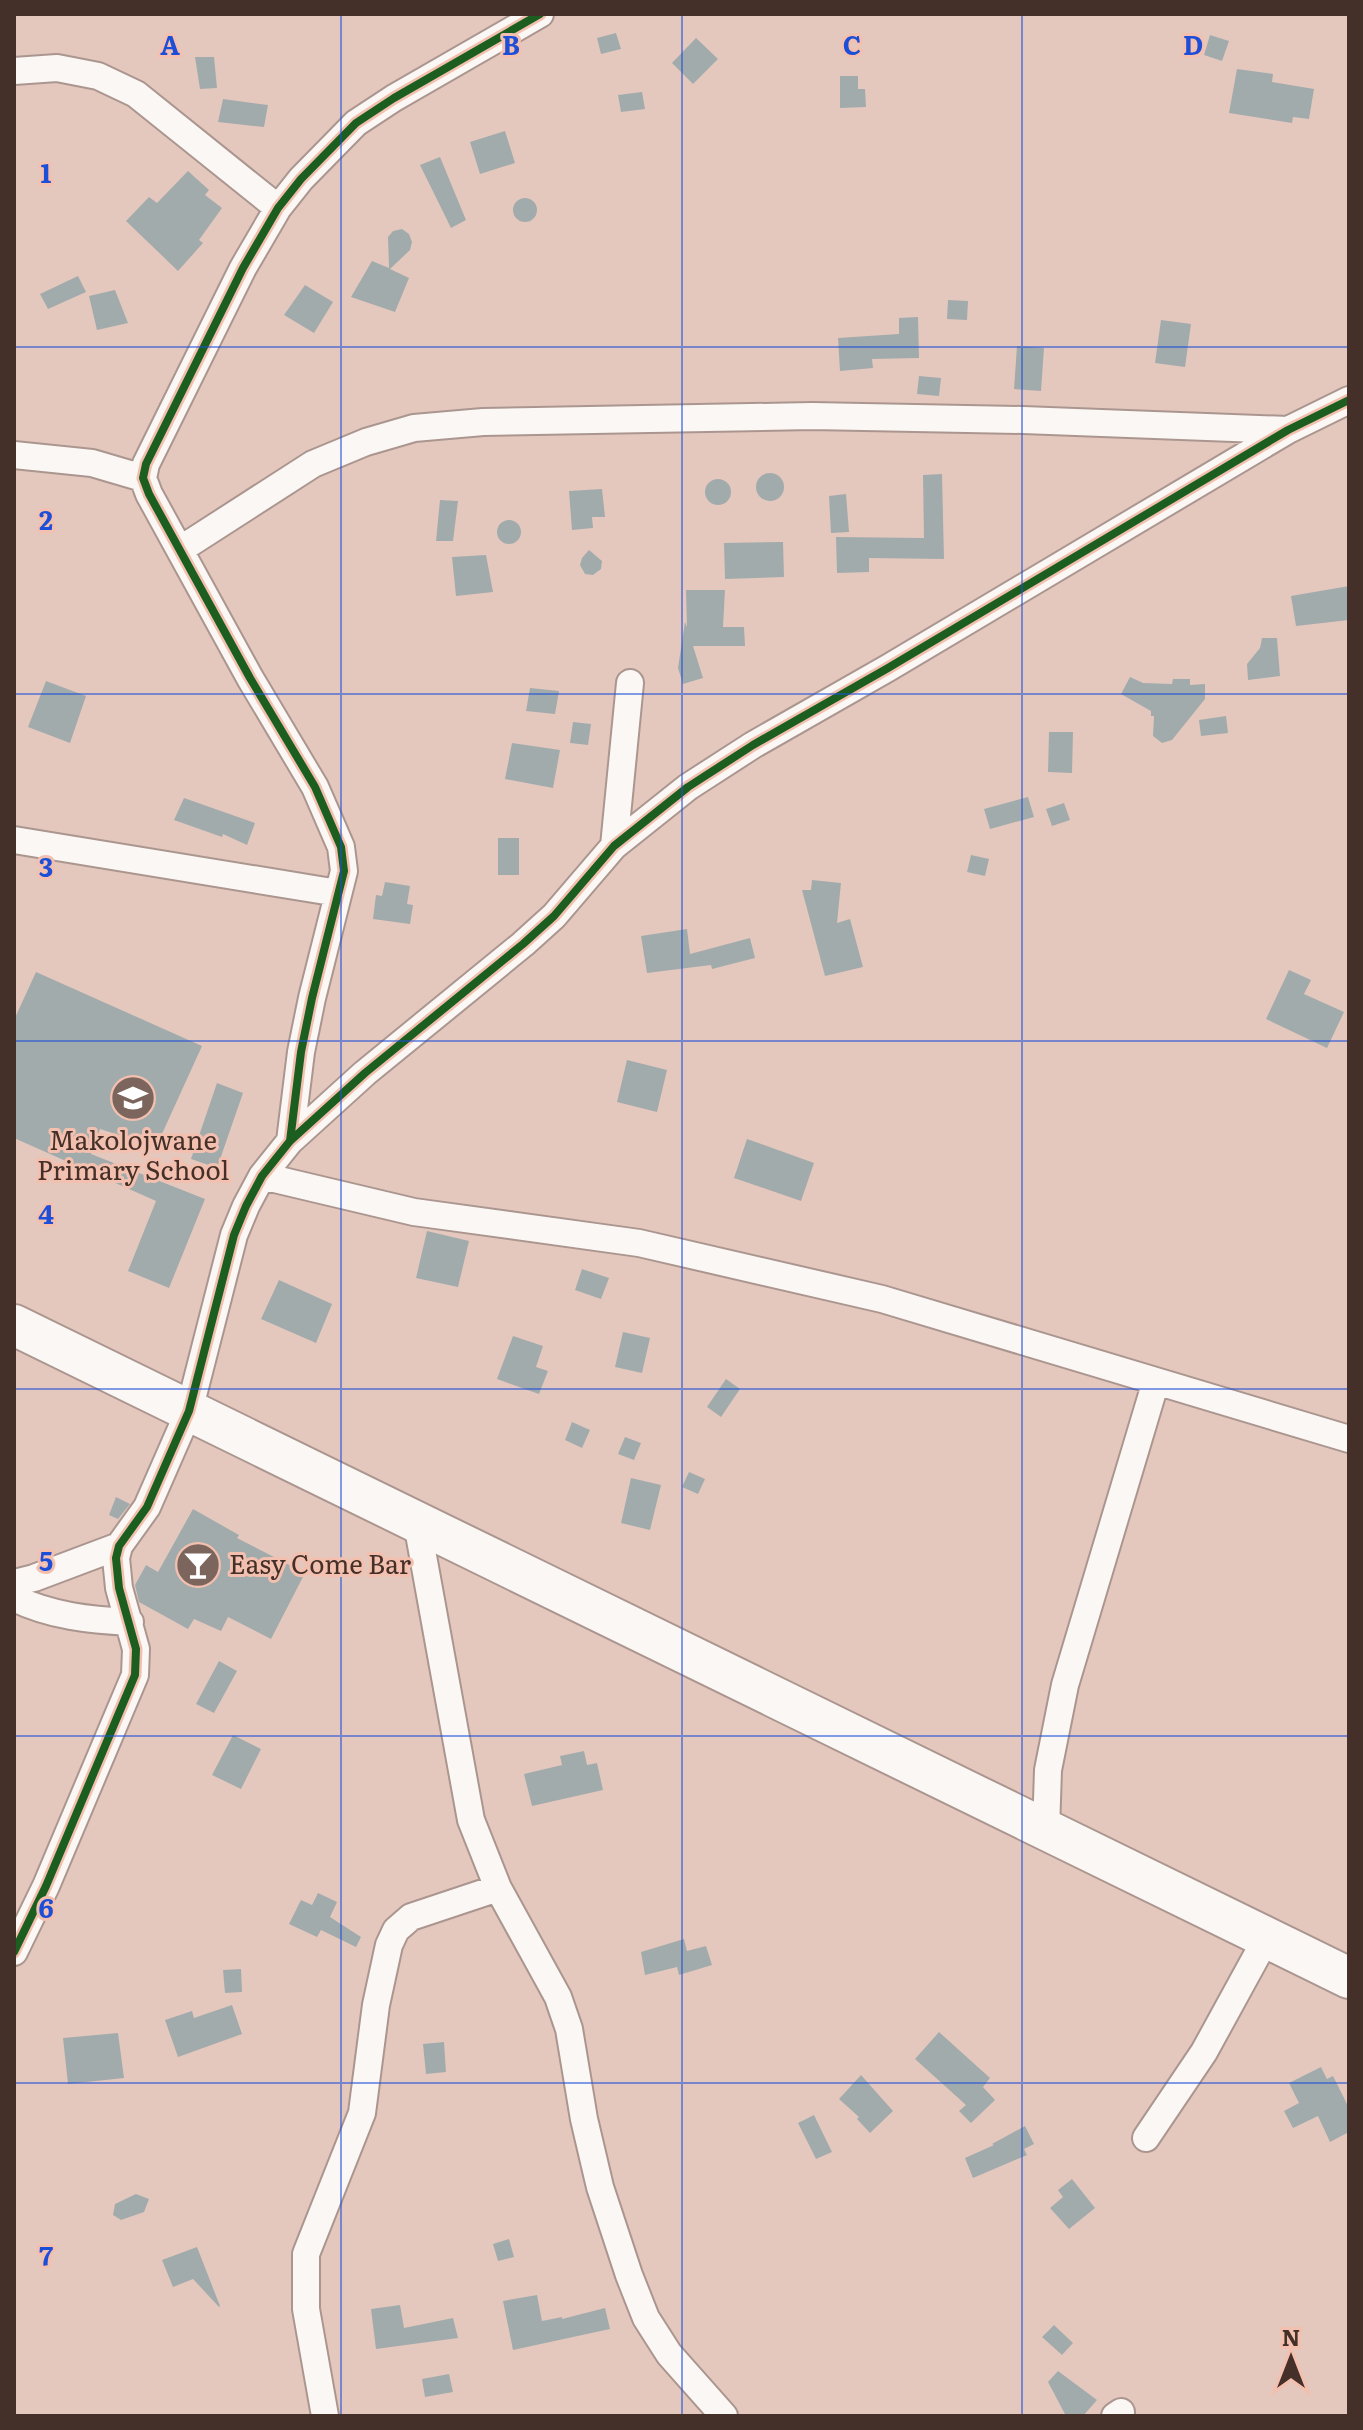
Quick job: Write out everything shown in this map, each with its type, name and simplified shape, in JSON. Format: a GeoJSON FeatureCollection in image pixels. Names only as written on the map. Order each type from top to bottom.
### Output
{"type":"FeatureCollection","features":[{"type":"Feature","properties":{"kind":"main road"},"geometry":{"type":"LineString","coordinates":[[14,1325],[1349,1978]]}},
{"type":"Feature","properties":{"kind":"street"},"geometry":{"type":"LineString","coordinates":[[290,1141],[312,998],[344,871],[341,847],[315,787],[250,678],[143,478],[146,464],[243,268],[278,208],[319,159],[356,123],[529,17]]}},
{"type":"Feature","properties":{"kind":"street"},"geometry":{"type":"LineString","coordinates":[[14,71],[57,68],[98,76],[136,94],[278,208]]}},
{"type":"Feature","properties":{"kind":"street"},"geometry":{"type":"LineString","coordinates":[[14,1952],[46,1886],[135,1675],[136,1649],[119,1588],[116,1558],[119,1546],[147,1507],[189,1411],[234,1235],[262,1176],[290,1141],[365,1073],[554,916],[614,846],[688,787],[753,745],[1288,430],[1349,400]]}},
{"type":"Feature","properties":{"kind":"street"},"geometry":{"type":"LineString","coordinates":[[181,549],[313,464],[366,442],[414,428],[483,422],[812,416],[1288,430]]}},
{"type":"Feature","properties":{"kind":"street"},"geometry":{"type":"LineString","coordinates":[[14,455],[92,463],[143,478]]}},
{"type":"Feature","properties":{"kind":"street"},"geometry":{"type":"LineString","coordinates":[[614,846],[630,683]]}},
{"type":"Feature","properties":{"kind":"street"},"geometry":{"type":"LineString","coordinates":[[14,840],[338,893]]}},
{"type":"Feature","properties":{"kind":"street"},"geometry":{"type":"LineString","coordinates":[[262,1176],[414,1212],[639,1243],[882,1299],[1349,1439]]}},
{"type":"Feature","properties":{"kind":"street"},"geometry":{"type":"LineString","coordinates":[[1046,1830],[1048,1770],[1065,1685],[1156,1381]]}},
{"type":"Feature","properties":{"kind":"street"},"geometry":{"type":"LineString","coordinates":[[417,1523],[471,1820],[498,1888],[558,1997],[600,2187],[646,2318],[669,2354],[724,2416]]}},
{"type":"Feature","properties":{"kind":"street"},"geometry":{"type":"LineString","coordinates":[[14,1583],[119,1546]]}},
{"type":"Feature","properties":{"kind":"street"},"geometry":{"type":"LineString","coordinates":[[14,1598],[51,1612],[83,1619],[130,1622]]}},
{"type":"Feature","properties":{"kind":"street"},"geometry":{"type":"LineString","coordinates":[[325,2416],[306,2309],[306,2254],[362,2113],[376,2005],[389,1945],[396,1930],[411,1917],[498,1888]]}},
{"type":"Feature","properties":{"kind":"street"},"geometry":{"type":"LineString","coordinates":[[1146,2138],[1204,2052],[1267,1937]]}},
{"type":"Feature","properties":{"kind":"building"},"geometry":{"type":"Polygon","coordinates":[[[616,33],[621,49],[601,54],[597,38],[616,33]]]}},
{"type":"Feature","properties":{"kind":"building"},"geometry":{"type":"Polygon","coordinates":[[[1210,35],[1229,41],[1222,61],[1204,55],[1210,35]]]}},
{"type":"Feature","properties":{"kind":"building"},"geometry":{"type":"Polygon","coordinates":[[[696,38],[718,59],[693,84],[672,63],[696,38]]]}},
{"type":"Feature","properties":{"kind":"building"},"geometry":{"type":"Polygon","coordinates":[[[195,57],[214,57],[217,88],[200,89],[195,57]]]}},
{"type":"Feature","properties":{"kind":"building"},"geometry":{"type":"Polygon","coordinates":[[[1237,69],[1273,74],[1272,82],[1314,89],[1309,119],[1293,117],[1292,123],[1229,113],[1237,69]]]}},
{"type":"Feature","properties":{"kind":"building"},"geometry":{"type":"Polygon","coordinates":[[[840,76],[858,76],[858,89],[865,89],[866,107],[840,108],[840,76]]]}},
{"type":"Feature","properties":{"kind":"building"},"geometry":{"type":"Polygon","coordinates":[[[642,92],[645,109],[621,112],[618,95],[642,92]]]}},
{"type":"Feature","properties":{"kind":"building"},"geometry":{"type":"Polygon","coordinates":[[[223,99],[268,105],[264,127],[218,122],[223,99]]]}},
{"type":"Feature","properties":{"kind":"building"},"geometry":{"type":"Polygon","coordinates":[[[505,131],[515,163],[480,174],[470,142],[505,131]]]}},
{"type":"Feature","properties":{"kind":"building"},"geometry":{"type":"Polygon","coordinates":[[[440,157],[466,220],[451,228],[420,165],[440,157]]]}},
{"type":"Feature","properties":{"kind":"building"},"geometry":{"type":"Polygon","coordinates":[[[188,171],[209,190],[205,195],[222,208],[199,240],[203,243],[178,271],[126,221],[149,197],[157,203],[188,171]]]}},
{"type":"Feature","properties":{"kind":"building"},"geometry":{"type":"Polygon","coordinates":[[[525,198],[534,201],[537,210],[534,219],[525,222],[516,219],[513,210],[516,201],[525,198]]]}},
{"type":"Feature","properties":{"kind":"building"},"geometry":{"type":"Polygon","coordinates":[[[402,229],[409,234],[412,242],[410,250],[390,269],[409,278],[395,312],[351,297],[372,261],[389,268],[388,237],[393,231],[402,229]]]}},
{"type":"Feature","properties":{"kind":"building"},"geometry":{"type":"Polygon","coordinates":[[[78,276],[86,292],[48,309],[40,294],[78,276]]]}},
{"type":"Feature","properties":{"kind":"building"},"geometry":{"type":"Polygon","coordinates":[[[305,285],[333,302],[314,333],[284,315],[305,285]]]}},
{"type":"Feature","properties":{"kind":"building"},"geometry":{"type":"Polygon","coordinates":[[[115,290],[128,323],[97,330],[89,296],[115,290]]]}},
{"type":"Feature","properties":{"kind":"building"},"geometry":{"type":"Polygon","coordinates":[[[948,300],[968,301],[967,320],[947,319],[948,300]]]}},
{"type":"Feature","properties":{"kind":"building"},"geometry":{"type":"Polygon","coordinates":[[[918,317],[919,358],[872,359],[873,368],[840,371],[838,338],[899,334],[899,318],[918,317]]]}},
{"type":"Feature","properties":{"kind":"building"},"geometry":{"type":"Polygon","coordinates":[[[1161,320],[1191,324],[1185,367],[1155,363],[1161,320]]]}},
{"type":"Feature","properties":{"kind":"building"},"geometry":{"type":"Polygon","coordinates":[[[1017,346],[1044,348],[1041,391],[1014,389],[1017,346]]]}},
{"type":"Feature","properties":{"kind":"building"},"geometry":{"type":"Polygon","coordinates":[[[919,376],[941,378],[939,396],[917,394],[919,376]]]}},
{"type":"Feature","properties":{"kind":"building"},"geometry":{"type":"Polygon","coordinates":[[[770,473],[780,477],[784,487],[780,497],[770,501],[760,497],[756,487],[760,477],[770,473]]]}},
{"type":"Feature","properties":{"kind":"building"},"geometry":{"type":"Polygon","coordinates":[[[942,474],[944,559],[869,558],[869,572],[837,573],[836,537],[924,538],[923,475],[942,474]]]}},
{"type":"Feature","properties":{"kind":"building"},"geometry":{"type":"Polygon","coordinates":[[[718,479],[727,483],[731,492],[727,501],[718,505],[709,501],[705,492],[709,483],[718,479]]]}},
{"type":"Feature","properties":{"kind":"building"},"geometry":{"type":"Polygon","coordinates":[[[602,489],[605,517],[592,517],[593,528],[572,530],[569,491],[602,489]]]}},
{"type":"Feature","properties":{"kind":"building"},"geometry":{"type":"Polygon","coordinates":[[[846,494],[849,532],[831,533],[829,496],[846,494]]]}},
{"type":"Feature","properties":{"kind":"building"},"geometry":{"type":"Polygon","coordinates":[[[440,500],[458,501],[453,541],[436,541],[440,500]]]}},
{"type":"Feature","properties":{"kind":"building"},"geometry":{"type":"Polygon","coordinates":[[[509,520],[517,524],[521,532],[517,540],[509,544],[501,540],[497,532],[501,524],[509,520]]]}},
{"type":"Feature","properties":{"kind":"building"},"geometry":{"type":"Polygon","coordinates":[[[783,542],[784,577],[725,579],[724,543],[783,542]]]}},
{"type":"Feature","properties":{"kind":"building"},"geometry":{"type":"Polygon","coordinates":[[[589,550],[602,561],[601,569],[593,575],[585,574],[580,565],[589,550]]]}},
{"type":"Feature","properties":{"kind":"building"},"geometry":{"type":"Polygon","coordinates":[[[486,555],[493,592],[456,596],[452,557],[486,555]]]}},
{"type":"Feature","properties":{"kind":"building"},"geometry":{"type":"Polygon","coordinates":[[[1349,586],[1349,620],[1296,626],[1291,596],[1349,586]]]}},
{"type":"Feature","properties":{"kind":"building"},"geometry":{"type":"Polygon","coordinates":[[[686,590],[725,590],[723,627],[744,627],[745,646],[693,646],[703,678],[683,684],[678,668],[685,622],[687,627],[686,590]]]}},
{"type":"Feature","properties":{"kind":"building"},"geometry":{"type":"Polygon","coordinates":[[[1262,638],[1277,638],[1280,676],[1248,680],[1247,664],[1260,648],[1262,638]]]}},
{"type":"Feature","properties":{"kind":"building"},"geometry":{"type":"Polygon","coordinates":[[[1130,677],[1143,683],[1172,684],[1173,679],[1190,679],[1190,685],[1205,684],[1205,699],[1172,740],[1162,743],[1153,736],[1154,716],[1151,716],[1151,711],[1121,694],[1130,677]]]}},
{"type":"Feature","properties":{"kind":"building"},"geometry":{"type":"Polygon","coordinates":[[[46,681],[86,696],[70,743],[28,727],[46,681]]]}},
{"type":"Feature","properties":{"kind":"building"},"geometry":{"type":"Polygon","coordinates":[[[530,688],[559,691],[555,714],[526,711],[530,688]]]}},
{"type":"Feature","properties":{"kind":"building"},"geometry":{"type":"Polygon","coordinates":[[[1226,716],[1228,733],[1201,736],[1199,720],[1226,716]]]}},
{"type":"Feature","properties":{"kind":"building"},"geometry":{"type":"Polygon","coordinates":[[[573,722],[591,724],[588,745],[570,743],[573,722]]]}},
{"type":"Feature","properties":{"kind":"building"},"geometry":{"type":"Polygon","coordinates":[[[1049,732],[1073,732],[1072,773],[1048,772],[1049,732]]]}},
{"type":"Feature","properties":{"kind":"building"},"geometry":{"type":"Polygon","coordinates":[[[512,743],[560,750],[553,788],[505,779],[512,743]]]}},
{"type":"Feature","properties":{"kind":"building"},"geometry":{"type":"Polygon","coordinates":[[[1028,797],[1034,817],[990,829],[984,809],[1028,797]]]}},
{"type":"Feature","properties":{"kind":"building"},"geometry":{"type":"Polygon","coordinates":[[[184,798],[255,823],[247,845],[223,834],[222,837],[174,820],[184,798]]]}},
{"type":"Feature","properties":{"kind":"building"},"geometry":{"type":"Polygon","coordinates":[[[1064,803],[1070,820],[1052,826],[1046,809],[1064,803]]]}},
{"type":"Feature","properties":{"kind":"building"},"geometry":{"type":"Polygon","coordinates":[[[498,838],[519,838],[519,875],[498,875],[498,838]]]}},
{"type":"Feature","properties":{"kind":"building"},"geometry":{"type":"Polygon","coordinates":[[[971,855],[989,859],[985,876],[967,872],[971,855]]]}},
{"type":"Feature","properties":{"kind":"building"},"geometry":{"type":"Polygon","coordinates":[[[812,880],[841,883],[837,923],[850,919],[863,967],[825,976],[802,890],[811,890],[812,880]]]}},
{"type":"Feature","properties":{"kind":"building"},"geometry":{"type":"Polygon","coordinates":[[[385,882],[410,886],[407,904],[413,905],[410,924],[373,919],[376,895],[382,896],[385,882]]]}},
{"type":"Feature","properties":{"kind":"building"},"geometry":{"type":"Polygon","coordinates":[[[687,929],[690,954],[750,938],[755,958],[712,969],[711,965],[647,973],[641,936],[687,929]]]}},
{"type":"Feature","properties":{"kind":"building"},"geometry":{"type":"Polygon","coordinates":[[[1289,970],[1311,980],[1304,994],[1344,1012],[1327,1048],[1266,1019],[1289,970]]]}},
{"type":"Feature","properties":{"kind":"building"},"geometry":{"type":"Polygon","coordinates":[[[36,972],[202,1046],[156,1147],[100,1129],[91,1154],[205,1199],[169,1288],[128,1271],[156,1201],[14,1138],[14,1020],[36,972]]]}},
{"type":"Feature","properties":{"kind":"building"},"geometry":{"type":"Polygon","coordinates":[[[627,1060],[667,1070],[657,1112],[617,1102],[627,1060]]]}},
{"type":"Feature","properties":{"kind":"building"},"geometry":{"type":"Polygon","coordinates":[[[217,1083],[243,1093],[217,1168],[191,1159],[217,1083]]]}},
{"type":"Feature","properties":{"kind":"building"},"geometry":{"type":"Polygon","coordinates":[[[747,1139],[814,1163],[801,1201],[734,1178],[747,1139]]]}},
{"type":"Feature","properties":{"kind":"building"},"geometry":{"type":"Polygon","coordinates":[[[427,1231],[469,1241],[458,1287],[416,1278],[427,1231]]]}},
{"type":"Feature","properties":{"kind":"building"},"geometry":{"type":"Polygon","coordinates":[[[582,1269],[609,1278],[601,1299],[575,1290],[582,1269]]]}},
{"type":"Feature","properties":{"kind":"building"},"geometry":{"type":"Polygon","coordinates":[[[279,1280],[332,1304],[316,1343],[261,1319],[279,1280]]]}},
{"type":"Feature","properties":{"kind":"building"},"geometry":{"type":"Polygon","coordinates":[[[623,1332],[650,1338],[642,1373],[615,1367],[623,1332]]]}},
{"type":"Feature","properties":{"kind":"building"},"geometry":{"type":"Polygon","coordinates":[[[513,1336],[543,1346],[536,1367],[548,1371],[539,1394],[497,1379],[513,1336]]]}},
{"type":"Feature","properties":{"kind":"building"},"geometry":{"type":"Polygon","coordinates":[[[726,1379],[740,1389],[721,1417],[707,1407],[726,1379]]]}},
{"type":"Feature","properties":{"kind":"building"},"geometry":{"type":"Polygon","coordinates":[[[572,1422],[590,1430],[582,1448],[565,1440],[572,1422]]]}},
{"type":"Feature","properties":{"kind":"building"},"geometry":{"type":"Polygon","coordinates":[[[625,1437],[641,1443],[634,1460],[618,1454],[625,1437]]]}},
{"type":"Feature","properties":{"kind":"building"},"geometry":{"type":"Polygon","coordinates":[[[689,1472],[705,1479],[698,1494],[682,1487],[689,1472]]]}},
{"type":"Feature","properties":{"kind":"building"},"geometry":{"type":"Polygon","coordinates":[[[631,1478],[661,1485],[650,1530],[621,1523],[631,1478]]]}},
{"type":"Feature","properties":{"kind":"building"},"geometry":{"type":"Polygon","coordinates":[[[116,1497],[130,1504],[118,1519],[109,1515],[116,1497]]]}},
{"type":"Feature","properties":{"kind":"building"},"geometry":{"type":"Polygon","coordinates":[[[193,1509],[239,1535],[237,1538],[305,1573],[271,1639],[228,1617],[221,1631],[194,1619],[188,1629],[139,1602],[135,1585],[146,1565],[158,1572],[193,1509]]]}},
{"type":"Feature","properties":{"kind":"building"},"geometry":{"type":"Polygon","coordinates":[[[219,1661],[237,1671],[214,1713],[196,1704],[219,1661]]]}},
{"type":"Feature","properties":{"kind":"building"},"geometry":{"type":"Polygon","coordinates":[[[233,1735],[261,1749],[241,1789],[212,1775],[233,1735]]]}},
{"type":"Feature","properties":{"kind":"building"},"geometry":{"type":"Polygon","coordinates":[[[584,1751],[587,1765],[597,1763],[603,1790],[532,1806],[524,1774],[562,1765],[560,1756],[584,1751]]]}},
{"type":"Feature","properties":{"kind":"building"},"geometry":{"type":"Polygon","coordinates":[[[318,1893],[337,1902],[330,1917],[361,1937],[356,1947],[321,1930],[317,1937],[289,1924],[301,1900],[312,1905],[318,1893]]]}},
{"type":"Feature","properties":{"kind":"building"},"geometry":{"type":"Polygon","coordinates":[[[684,1939],[687,1951],[706,1946],[712,1965],[679,1975],[677,1967],[645,1975],[641,1952],[684,1939]]]}},
{"type":"Feature","properties":{"kind":"building"},"geometry":{"type":"Polygon","coordinates":[[[241,1969],[242,1992],[225,1993],[223,1970],[241,1969]]]}},
{"type":"Feature","properties":{"kind":"building"},"geometry":{"type":"Polygon","coordinates":[[[232,2005],[242,2034],[178,2057],[165,2020],[192,2011],[194,2018],[232,2005]]]}},
{"type":"Feature","properties":{"kind":"building"},"geometry":{"type":"Polygon","coordinates":[[[939,2032],[990,2078],[983,2087],[995,2100],[971,2123],[959,2111],[966,2105],[915,2059],[939,2032]]]}},
{"type":"Feature","properties":{"kind":"building"},"geometry":{"type":"Polygon","coordinates":[[[118,2033],[124,2078],[68,2084],[63,2038],[118,2033]]]}},
{"type":"Feature","properties":{"kind":"building"},"geometry":{"type":"Polygon","coordinates":[[[444,2042],[446,2072],[426,2074],[423,2044],[444,2042]]]}},
{"type":"Feature","properties":{"kind":"building"},"geometry":{"type":"Polygon","coordinates":[[[1321,2067],[1327,2079],[1333,2076],[1349,2108],[1349,2132],[1330,2142],[1318,2116],[1293,2128],[1284,2111],[1299,2103],[1289,2083],[1321,2067]]]}},
{"type":"Feature","properties":{"kind":"building"},"geometry":{"type":"Polygon","coordinates":[[[861,2075],[893,2111],[870,2133],[857,2119],[859,2117],[839,2099],[861,2075]]]}},
{"type":"Feature","properties":{"kind":"building"},"geometry":{"type":"Polygon","coordinates":[[[814,2115],[832,2152],[816,2159],[798,2123],[814,2115]]]}},
{"type":"Feature","properties":{"kind":"building"},"geometry":{"type":"Polygon","coordinates":[[[1025,2126],[1034,2144],[1024,2149],[1027,2155],[973,2178],[965,2158],[1025,2126]]]}},
{"type":"Feature","properties":{"kind":"building"},"geometry":{"type":"Polygon","coordinates":[[[1072,2179],[1095,2208],[1069,2229],[1050,2208],[1063,2197],[1058,2190],[1072,2179]]]}},
{"type":"Feature","properties":{"kind":"building"},"geometry":{"type":"Polygon","coordinates":[[[136,2194],[149,2199],[144,2212],[121,2220],[113,2215],[115,2204],[136,2194]]]}},
{"type":"Feature","properties":{"kind":"building"},"geometry":{"type":"Polygon","coordinates":[[[509,2239],[514,2257],[498,2261],[493,2244],[509,2239]]]}},
{"type":"Feature","properties":{"kind":"building"},"geometry":{"type":"Polygon","coordinates":[[[197,2247],[219,2307],[193,2279],[173,2287],[162,2260],[197,2247]]]}},
{"type":"Feature","properties":{"kind":"building"},"geometry":{"type":"Polygon","coordinates":[[[537,2295],[542,2321],[605,2308],[610,2329],[513,2350],[503,2301],[537,2295]]]}},
{"type":"Feature","properties":{"kind":"building"},"geometry":{"type":"Polygon","coordinates":[[[400,2305],[404,2328],[453,2318],[458,2338],[376,2349],[371,2309],[400,2305]]]}},
{"type":"Feature","properties":{"kind":"building"},"geometry":{"type":"Polygon","coordinates":[[[1054,2325],[1073,2343],[1062,2355],[1042,2337],[1054,2325]]]}},
{"type":"Feature","properties":{"kind":"building"},"geometry":{"type":"Polygon","coordinates":[[[1058,2371],[1097,2400],[1083,2416],[1066,2416],[1048,2382],[1058,2371]]]}},
{"type":"Feature","properties":{"kind":"building"},"geometry":{"type":"Polygon","coordinates":[[[449,2374],[453,2392],[425,2397],[422,2379],[449,2374]]]}},
{"type":"Feature","properties":{"kind":"cycle path"},"geometry":{"type":"LineString","coordinates":[[290,1141],[301,1052],[344,871],[341,847],[315,787],[250,678],[149,494],[143,478],[146,464],[243,268],[278,208],[301,179],[356,123],[540,14]]}},
{"type":"Feature","properties":{"kind":"cycle path"},"geometry":{"type":"LineString","coordinates":[[14,1952],[46,1886],[135,1675],[136,1649],[119,1588],[116,1558],[119,1546],[147,1507],[189,1411],[234,1235],[246,1206],[262,1176],[290,1141],[365,1073],[523,944],[554,916],[614,846],[688,787],[753,745],[1288,430],[1349,400]]}},
{"type":"Feature","properties":{"kind":"place","name":"Makolojwane Primary School"},"geometry":{"type":"Point","coordinates":[133,1098]}},
{"type":"Feature","properties":{"kind":"place","name":"Easy Come Bar"},"geometry":{"type":"Point","coordinates":[198,1565]}}]}
